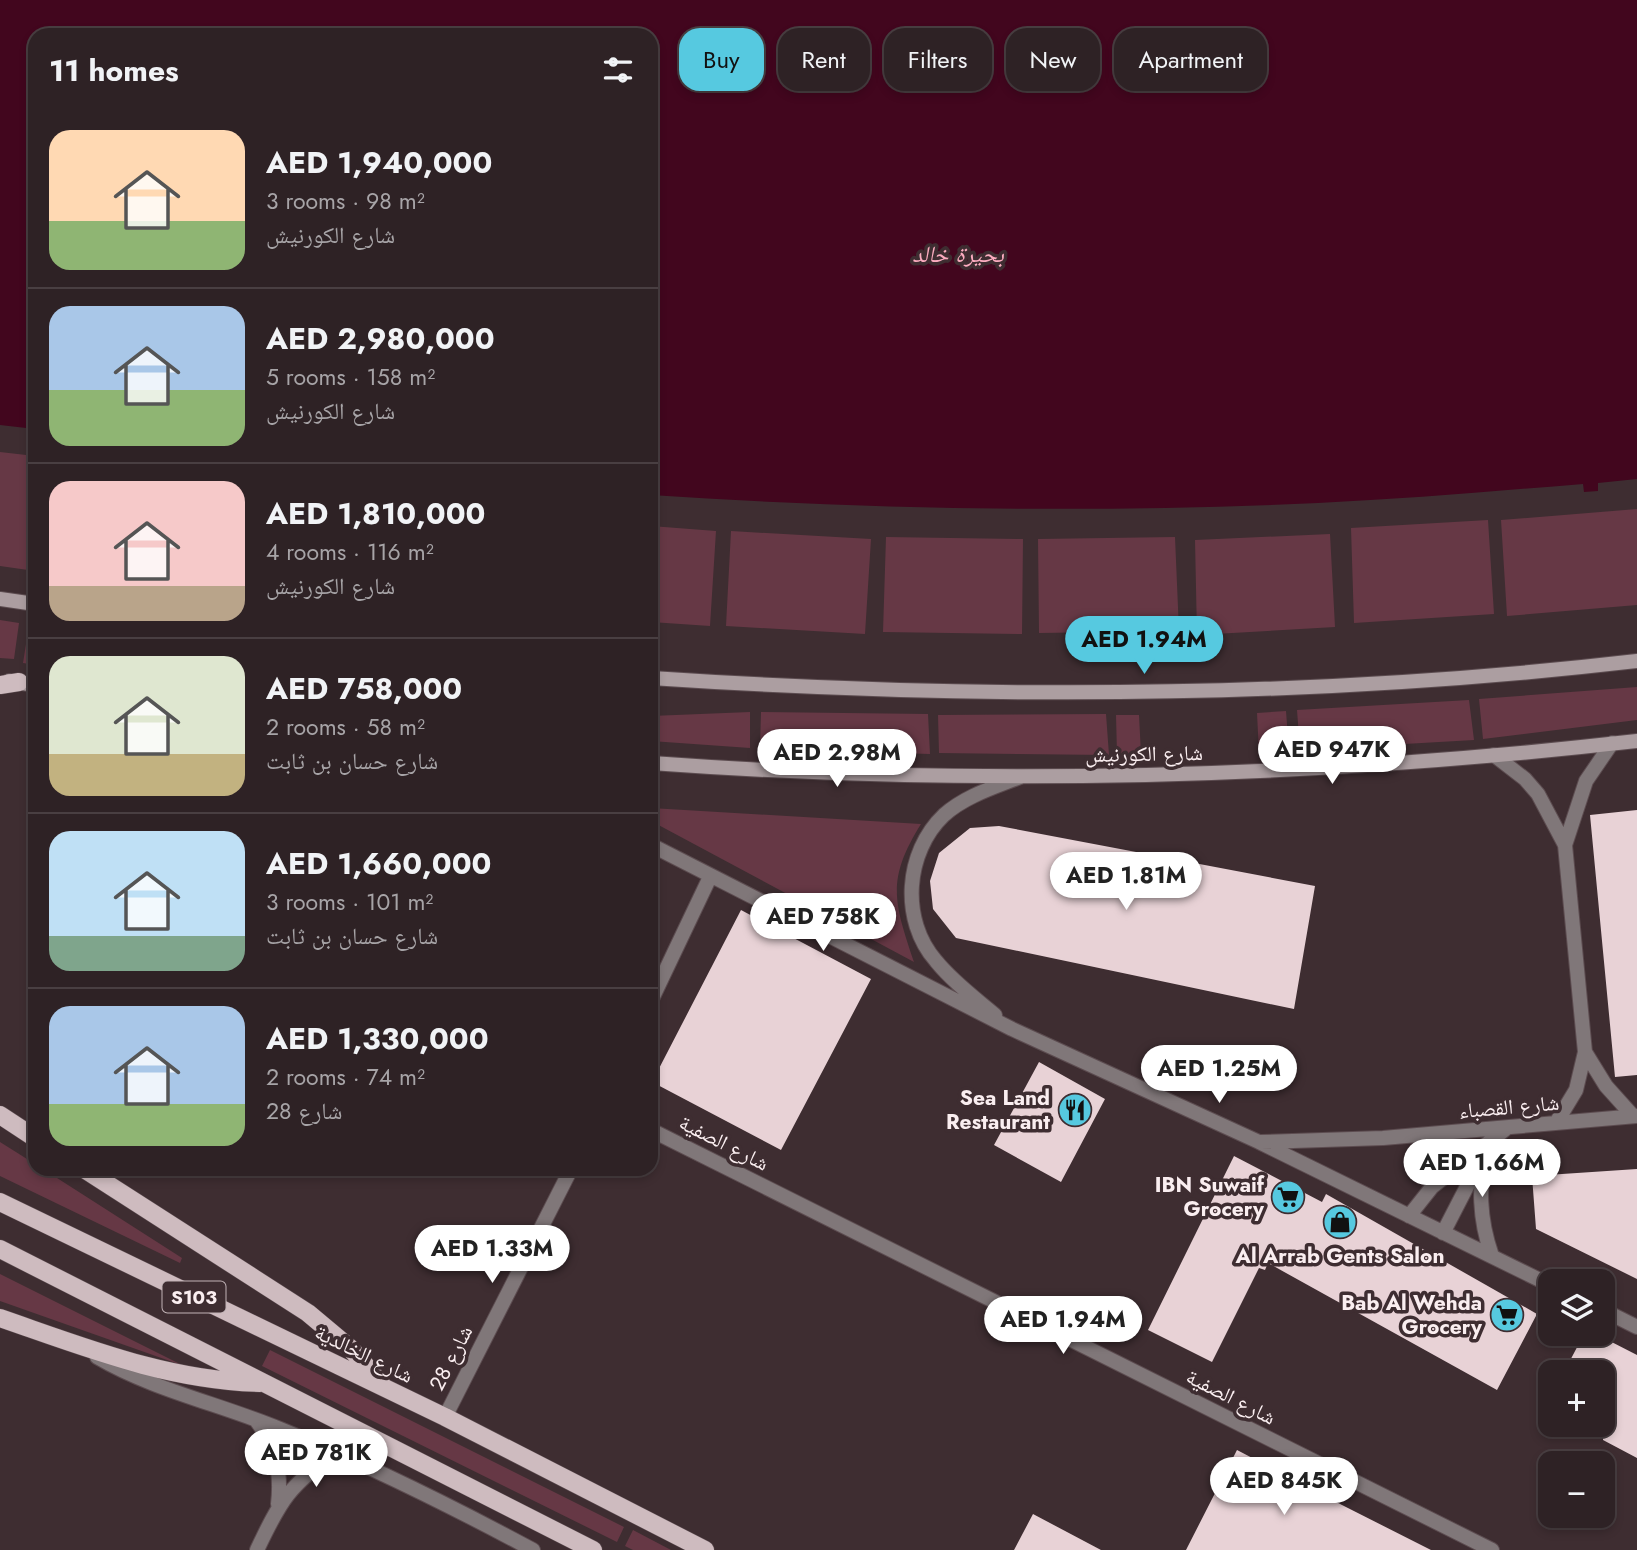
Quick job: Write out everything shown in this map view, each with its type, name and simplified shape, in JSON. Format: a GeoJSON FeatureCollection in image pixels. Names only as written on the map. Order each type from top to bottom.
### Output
{"type":"FeatureCollection","features":[{"type":"Feature","properties":{"kind":"main road"},"geometry":{"type":"LineString","coordinates":[[0,599],[28,603]]}},
{"type":"Feature","properties":{"kind":"main road"},"geometry":{"type":"LineString","coordinates":[[658,678],[880,691],[1154,694],[1512,676],[1637,661]]}},
{"type":"Feature","properties":{"kind":"main road"},"geometry":{"type":"LineString","coordinates":[[0,683],[27,684]]}},
{"type":"Feature","properties":{"kind":"main road","name":"شارع الكورنيش"},"geometry":{"type":"LineString","coordinates":[[658,764],[719,768],[1024,776],[1136,776],[1315,770],[1637,741]]}},
{"type":"Feature","properties":{"kind":"main road"},"geometry":{"type":"LineString","coordinates":[[0,1115],[28,1133]]}},
{"type":"Feature","properties":{"kind":"main road"},"geometry":{"type":"LineString","coordinates":[[95,1176],[308,1313],[351,1349],[388,1391]]}},
{"type":"Feature","properties":{"kind":"main road","name":"شارع الخالدية"},"geometry":{"type":"LineString","coordinates":[[0,1202],[445,1417],[705,1550]]}},
{"type":"Feature","properties":{"kind":"main road","name":"S103"},"geometry":{"type":"LineString","coordinates":[[0,1249],[593,1550]]}},
{"type":"Feature","properties":{"kind":"main road"},"geometry":{"type":"LineString","coordinates":[[0,1318],[162,1371],[212,1380],[266,1383]]}},
{"type":"Feature","properties":{"kind":"street"},"geometry":{"type":"LineString","coordinates":[[1565,845],[1586,781],[1612,744]]}},
{"type":"Feature","properties":{"kind":"street"},"geometry":{"type":"LineString","coordinates":[[1494,755],[1538,793],[1565,845],[1586,1052],[1576,1090],[1556,1123]]}},
{"type":"Feature","properties":{"kind":"street"},"geometry":{"type":"LineString","coordinates":[[1012,1029],[934,960],[917,927],[912,909],[912,880],[914,865],[927,838],[945,815],[982,792],[1024,776]]}},
{"type":"Feature","properties":{"kind":"street"},"geometry":{"type":"LineString","coordinates":[[658,849],[1012,1029],[1259,1142],[1538,1279]]}},
{"type":"Feature","properties":{"kind":"street"},"geometry":{"type":"LineString","coordinates":[[658,986],[710,877]]}},
{"type":"Feature","properties":{"kind":"street"},"geometry":{"type":"LineString","coordinates":[[1586,1052],[1606,1086],[1635,1116]]}},
{"type":"Feature","properties":{"kind":"street","name":"شارع القصباء"},"geometry":{"type":"LineString","coordinates":[[1259,1142],[1383,1138],[1635,1116]]}},
{"type":"Feature","properties":{"kind":"street"},"geometry":{"type":"LineString","coordinates":[[1409,1216],[1432,1187],[1487,1147],[1507,1128]]}},
{"type":"Feature","properties":{"kind":"street","name":"شارع الصفية"},"geometry":{"type":"LineString","coordinates":[[658,1133],[1492,1550]]}},
{"type":"Feature","properties":{"kind":"street"},"geometry":{"type":"LineString","coordinates":[[1443,1233],[1487,1147]]}},
{"type":"Feature","properties":{"kind":"street"},"geometry":{"type":"LineString","coordinates":[[1487,1147],[1480,1191],[1481,1213],[1492,1256]]}},
{"type":"Feature","properties":{"kind":"street","name":"شارع 28"},"geometry":{"type":"LineString","coordinates":[[445,1417],[567,1176]]}},
{"type":"Feature","properties":{"kind":"street"},"geometry":{"type":"LineString","coordinates":[[1615,1316],[1637,1327]]}},
{"type":"Feature","properties":{"kind":"street"},"geometry":{"type":"LineString","coordinates":[[81,1346],[119,1368],[336,1453],[450,1506],[533,1550]]}},
{"type":"Feature","properties":{"kind":"street"},"geometry":{"type":"LineString","coordinates":[[256,1420],[266,1434],[276,1459],[280,1486],[278,1504],[257,1550]]}},
{"type":"Feature","properties":{"kind":"street"},"geometry":{"type":"LineString","coordinates":[[278,1504],[305,1475],[336,1453]]}},
{"type":"Feature","properties":{"kind":"shaded area"},"geometry":{"type":"Polygon","coordinates":[[[0,452],[28,455],[28,570],[0,566],[0,452]]]}},
{"type":"Feature","properties":{"kind":"shaded area"},"geometry":{"type":"Polygon","coordinates":[[[1637,509],[1637,605],[1507,616],[1501,520],[1637,509]]]}},
{"type":"Feature","properties":{"kind":"shaded area"},"geometry":{"type":"Polygon","coordinates":[[[1488,520],[1494,614],[1354,623],[1351,528],[1488,520]]]}},
{"type":"Feature","properties":{"kind":"shaded area"},"geometry":{"type":"Polygon","coordinates":[[[658,527],[716,531],[710,626],[658,622],[658,527]]]}},
{"type":"Feature","properties":{"kind":"shaded area"},"geometry":{"type":"Polygon","coordinates":[[[731,531],[871,539],[865,634],[726,626],[731,531]]]}},
{"type":"Feature","properties":{"kind":"shaded area"},"geometry":{"type":"Polygon","coordinates":[[[1330,534],[1335,627],[1197,635],[1195,540],[1330,534]]]}},
{"type":"Feature","properties":{"kind":"shaded area"},"geometry":{"type":"Polygon","coordinates":[[[886,537],[1023,539],[1022,634],[883,632],[886,537]]]}},
{"type":"Feature","properties":{"kind":"shaded area"},"geometry":{"type":"Polygon","coordinates":[[[1175,537],[1179,631],[1039,633],[1038,539],[1175,537]]]}},
{"type":"Feature","properties":{"kind":"shaded area"},"geometry":{"type":"Polygon","coordinates":[[[0,620],[19,623],[14,659],[0,658],[0,620]]]}},
{"type":"Feature","properties":{"kind":"shaded area"},"geometry":{"type":"Polygon","coordinates":[[[28,631],[28,664],[23,663],[28,631]]]}},
{"type":"Feature","properties":{"kind":"shaded area"},"geometry":{"type":"Polygon","coordinates":[[[1637,687],[1637,720],[1483,739],[1479,699],[1637,687]]]}},
{"type":"Feature","properties":{"kind":"shaded area"},"geometry":{"type":"Polygon","coordinates":[[[1469,700],[1474,740],[1300,750],[1297,710],[1469,700]]]}},
{"type":"Feature","properties":{"kind":"shaded area"},"geometry":{"type":"Polygon","coordinates":[[[1286,711],[1289,751],[1259,753],[1257,713],[1286,711]]]}},
{"type":"Feature","properties":{"kind":"shaded area"},"geometry":{"type":"Polygon","coordinates":[[[750,712],[750,748],[658,741],[658,716],[750,712]]]}},
{"type":"Feature","properties":{"kind":"shaded area"},"geometry":{"type":"Polygon","coordinates":[[[761,712],[928,714],[930,754],[760,749],[761,712]]]}},
{"type":"Feature","properties":{"kind":"shaded area"},"geometry":{"type":"Polygon","coordinates":[[[1106,714],[1109,755],[939,753],[938,715],[1106,714]]]}},
{"type":"Feature","properties":{"kind":"shaded area"},"geometry":{"type":"Polygon","coordinates":[[[1116,715],[1139,715],[1141,754],[1117,754],[1116,715]]]}},
{"type":"Feature","properties":{"kind":"shaded area"},"geometry":{"type":"Polygon","coordinates":[[[658,808],[921,824],[902,861],[897,891],[898,907],[914,962],[658,825],[658,808]]]}},
{"type":"Feature","properties":{"kind":"shaded area"},"geometry":{"type":"Polygon","coordinates":[[[0,1142],[28,1160],[28,1176],[54,1176],[182,1258],[180,1263],[0,1176],[0,1142]]]}},
{"type":"Feature","properties":{"kind":"shaded area"},"geometry":{"type":"Polygon","coordinates":[[[0,1274],[184,1366],[0,1301],[0,1274]]]}},
{"type":"Feature","properties":{"kind":"shaded area"},"geometry":{"type":"Polygon","coordinates":[[[270,1350],[624,1527],[617,1542],[262,1366],[270,1350]]]}},
{"type":"Feature","properties":{"kind":"shaded area"},"geometry":{"type":"Polygon","coordinates":[[[633,1530],[671,1550],[633,1550],[625,1546],[633,1530]]]}},
{"type":"Feature","properties":{"kind":"water","name":"بحيرة خالد"},"geometry":{"type":"Polygon","coordinates":[[[0,0],[1637,0],[1637,479],[1598,483],[1598,491],[1584,492],[1583,484],[1351,501],[1068,509],[901,507],[658,495],[658,28],[28,28],[28,428],[0,425],[0,0]]]}},
{"type":"Feature","properties":{"kind":"building"},"geometry":{"type":"Polygon","coordinates":[[[1637,810],[1637,1075],[1615,1077],[1590,815],[1637,810]]]}},
{"type":"Feature","properties":{"kind":"building"},"geometry":{"type":"Polygon","coordinates":[[[999,826],[1315,886],[1294,1009],[956,938],[933,909],[930,881],[939,853],[970,828],[999,826]]]}},
{"type":"Feature","properties":{"kind":"building"},"geometry":{"type":"Polygon","coordinates":[[[741,910],[871,979],[781,1150],[658,1085],[658,1070],[741,910]]]}},
{"type":"Feature","properties":{"kind":"building"},"geometry":{"type":"Polygon","coordinates":[[[1039,1062],[1105,1099],[1061,1182],[994,1145],[1039,1062]]]}},
{"type":"Feature","properties":{"kind":"building"},"geometry":{"type":"Polygon","coordinates":[[[1234,1156],[1322,1202],[1326,1194],[1537,1314],[1497,1390],[1268,1263],[1265,1270],[1259,1268],[1212,1362],[1148,1330],[1234,1156]]]}},
{"type":"Feature","properties":{"kind":"building"},"geometry":{"type":"Polygon","coordinates":[[[1637,1169],[1637,1279],[1536,1229],[1532,1176],[1637,1169]]]}},
{"type":"Feature","properties":{"kind":"building"},"geometry":{"type":"Polygon","coordinates":[[[1615,1344],[1637,1355],[1637,1458],[1603,1440],[1603,1437],[1615,1437],[1615,1360],[1570,1360],[1578,1346],[1615,1346],[1615,1344]]]}},
{"type":"Feature","properties":{"kind":"building"},"geometry":{"type":"Polygon","coordinates":[[[1237,1450],[1342,1505],[1431,1550],[1186,1550],[1237,1450]]]}},
{"type":"Feature","properties":{"kind":"building"},"geometry":{"type":"Polygon","coordinates":[[[1033,1514],[1101,1550],[1014,1550],[1033,1514]]]}},
{"type":"Feature","properties":{"kind":"place","name":"Sea Land Restaurant"},"geometry":{"type":"Point","coordinates":[1075,1110]}},
{"type":"Feature","properties":{"kind":"place","name":"IBN Suwaif Grocery"},"geometry":{"type":"Point","coordinates":[1288,1197]}},
{"type":"Feature","properties":{"kind":"place","name":"Al Arrab Gents Salon"},"geometry":{"type":"Point","coordinates":[1340,1222]}},
{"type":"Feature","properties":{"kind":"place","name":"Bab Al Wehda Grocery"},"geometry":{"type":"Point","coordinates":[1507,1315]}}]}
